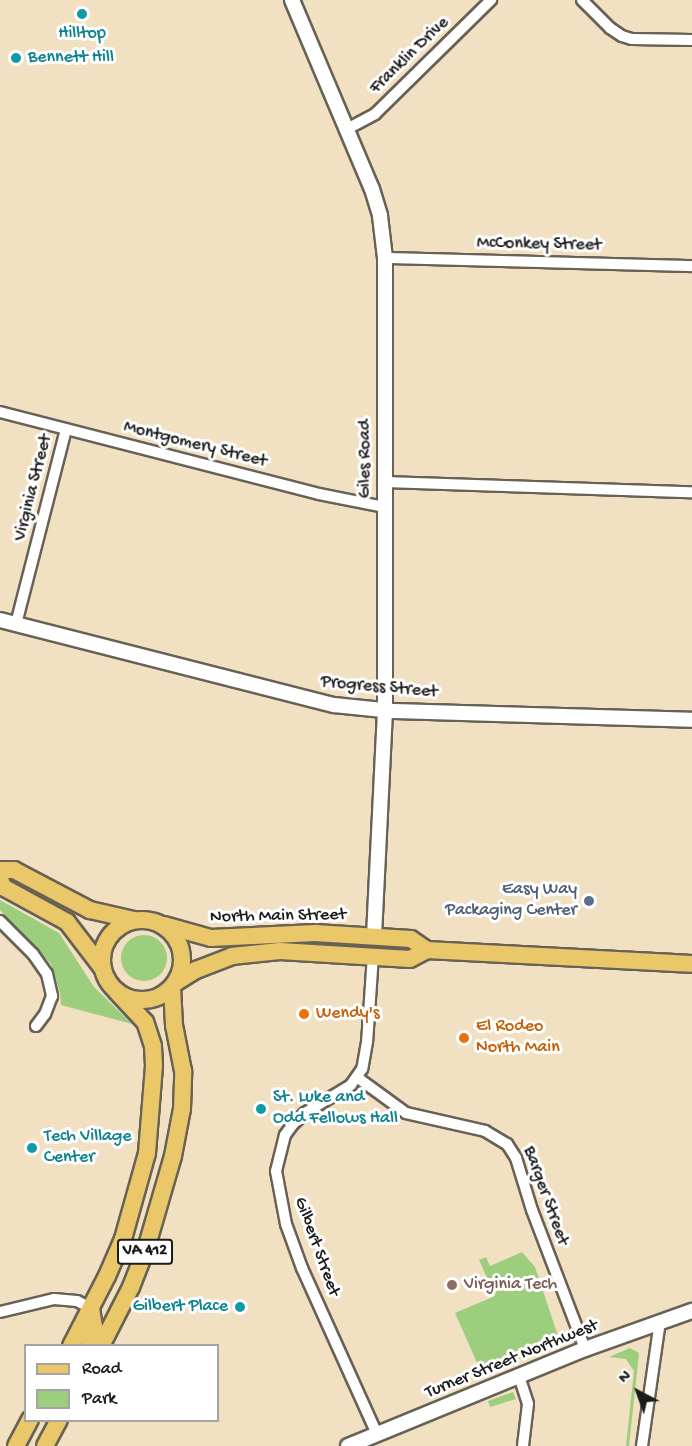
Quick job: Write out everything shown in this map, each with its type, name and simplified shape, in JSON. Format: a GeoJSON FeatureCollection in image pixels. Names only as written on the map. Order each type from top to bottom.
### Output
{"type":"FeatureCollection","features":[{"type":"Feature","properties":{"kind":"main road"},"geometry":{"type":"LineString","coordinates":[[0,870],[14,870],[99,913],[134,920],[150,920],[164,925],[179,943],[183,955],[182,969],[174,985],[159,997],[142,1000],[129,998],[116,991],[103,969],[67,922],[3,887],[0,879]]}},
{"type":"Feature","properties":{"kind":"main road"},"geometry":{"type":"LineString","coordinates":[[103,969],[102,954],[111,934],[119,926],[134,920]]}},
{"type":"Feature","properties":{"kind":"main road","name":"North Main Street"},"geometry":{"type":"LineString","coordinates":[[164,925],[211,938],[315,933],[411,939],[427,950]]}},
{"type":"Feature","properties":{"kind":"main road"},"geometry":{"type":"LineString","coordinates":[[340,954],[368,944],[374,936]]}},
{"type":"Feature","properties":{"kind":"main road","name":"North Main Street"},"geometry":{"type":"LineString","coordinates":[[174,985],[204,966],[232,956],[280,951],[410,959],[427,950],[692,964]]}},
{"type":"Feature","properties":{"kind":"main road","name":"VA 412"},"geometry":{"type":"LineString","coordinates":[[101,1344],[131,1287],[161,1204],[180,1121],[183,1071],[174,1025],[174,985]]}},
{"type":"Feature","properties":{"kind":"main road","name":"VA 412"},"geometry":{"type":"LineString","coordinates":[[72,1344],[123,1239],[147,1153],[154,1066],[153,1046],[145,1022],[116,991]]}},
{"type":"Feature","properties":{"kind":"main road"},"geometry":{"type":"LineString","coordinates":[[112,1325],[106,1313],[106,1306],[117,1277],[123,1239]]}},
{"type":"Feature","properties":{"kind":"main road"},"geometry":{"type":"LineString","coordinates":[[90,1344],[94,1327],[91,1308]]}},
{"type":"Feature","properties":{"kind":"main road"},"geometry":{"type":"LineString","coordinates":[[16,1446],[29,1422]]}},
{"type":"Feature","properties":{"kind":"main road"},"geometry":{"type":"LineString","coordinates":[[45,1446],[58,1422]]}},
{"type":"Feature","properties":{"kind":"street","name":"Giles Road"},"geometry":{"type":"LineString","coordinates":[[292,0],[377,204],[385,258],[383,482],[385,711],[374,936]]}},
{"type":"Feature","properties":{"kind":"street","name":"Franklin Drive"},"geometry":{"type":"LineString","coordinates":[[347,129],[375,114],[491,0]]}},
{"type":"Feature","properties":{"kind":"street"},"geometry":{"type":"LineString","coordinates":[[582,0],[610,28],[622,36],[632,39],[692,40]]}},
{"type":"Feature","properties":{"kind":"street","name":"McConkey Street"},"geometry":{"type":"LineString","coordinates":[[385,258],[692,266]]}},
{"type":"Feature","properties":{"kind":"street","name":"Montgomery Street"},"geometry":{"type":"LineString","coordinates":[[0,412],[319,494],[384,507]]}},
{"type":"Feature","properties":{"kind":"street","name":"Virginia Street"},"geometry":{"type":"LineString","coordinates":[[16,624],[66,429]]}},
{"type":"Feature","properties":{"kind":"street"},"geometry":{"type":"LineString","coordinates":[[383,482],[692,492]]}},
{"type":"Feature","properties":{"kind":"street","name":"Progress Street"},"geometry":{"type":"LineString","coordinates":[[0,620],[254,687],[334,705],[385,711],[692,720]]}},
{"type":"Feature","properties":{"kind":"street"},"geometry":{"type":"LineString","coordinates":[[0,921],[33,954],[47,974],[52,996],[45,1014],[36,1026]]}},
{"type":"Feature","properties":{"kind":"street"},"geometry":{"type":"LineString","coordinates":[[358,1078],[367,1042],[373,956]]}},
{"type":"Feature","properties":{"kind":"street","name":"Barger Street"},"geometry":{"type":"LineString","coordinates":[[358,1078],[406,1113],[485,1131],[502,1139],[513,1152],[532,1210],[585,1349]]}},
{"type":"Feature","properties":{"kind":"street","name":"Gilbert Street"},"geometry":{"type":"LineString","coordinates":[[358,1078],[335,1096],[304,1113],[293,1124],[281,1145],[276,1171],[286,1224],[302,1268],[377,1434]]}},
{"type":"Feature","properties":{"kind":"street"},"geometry":{"type":"LineString","coordinates":[[0,1312],[54,1299],[77,1301],[91,1308]]}},
{"type":"Feature","properties":{"kind":"street","name":"Turner Street Northwest"},"geometry":{"type":"LineString","coordinates":[[348,1446],[585,1349],[692,1311]]}},
{"type":"Feature","properties":{"kind":"street"},"geometry":{"type":"LineString","coordinates":[[642,1446],[660,1321]]}},
{"type":"Feature","properties":{"kind":"street"},"geometry":{"type":"LineString","coordinates":[[519,1376],[528,1404],[523,1446]]}},
{"type":"Feature","properties":{"kind":"green space"},"geometry":{"type":"Polygon","coordinates":[[[0,900],[59,933],[94,987],[132,1024],[61,1005],[60,993],[51,964],[0,910],[0,900]]]}},
{"type":"Feature","properties":{"kind":"green space"},"geometry":{"type":"Polygon","coordinates":[[[144,935],[153,936],[161,941],[166,949],[166,967],[161,975],[153,980],[144,981],[135,980],[127,975],[122,967],[121,958],[122,949],[127,941],[135,936],[144,935]]]}},
{"type":"Feature","properties":{"kind":"green space"},"geometry":{"type":"Polygon","coordinates":[[[522,1252],[535,1267],[560,1342],[482,1374],[455,1313],[495,1296],[479,1260],[486,1257],[490,1266],[522,1252]]]}},
{"type":"Feature","properties":{"kind":"green space"},"geometry":{"type":"Polygon","coordinates":[[[630,1348],[639,1353],[629,1446],[626,1446],[634,1371],[626,1359],[609,1357],[630,1348]]]}},
{"type":"Feature","properties":{"kind":"green space"},"geometry":{"type":"Polygon","coordinates":[[[513,1392],[516,1399],[490,1407],[488,1401],[513,1392]]]}},
{"type":"Feature","properties":{"kind":"place","name":"Hilltop"},"geometry":{"type":"Point","coordinates":[82,14]}},
{"type":"Feature","properties":{"kind":"place","name":"Bennett Hill"},"geometry":{"type":"Point","coordinates":[16,58]}},
{"type":"Feature","properties":{"kind":"place","name":"Easy Way Packaging Center"},"geometry":{"type":"Point","coordinates":[589,901]}},
{"type":"Feature","properties":{"kind":"place","name":"Wendy's"},"geometry":{"type":"Point","coordinates":[304,1014]}},
{"type":"Feature","properties":{"kind":"place","name":"El Rodeo North Main"},"geometry":{"type":"Point","coordinates":[464,1038]}},
{"type":"Feature","properties":{"kind":"place","name":"St. Luke and Odd Fellows Hall"},"geometry":{"type":"Point","coordinates":[261,1109]}},
{"type":"Feature","properties":{"kind":"place","name":"Tech Village Center"},"geometry":{"type":"Point","coordinates":[32,1148]}},
{"type":"Feature","properties":{"kind":"place","name":"Virginia Tech"},"geometry":{"type":"Point","coordinates":[452,1285]}},
{"type":"Feature","properties":{"kind":"place","name":"Gilbert Place"},"geometry":{"type":"Point","coordinates":[240,1307]}}]}
